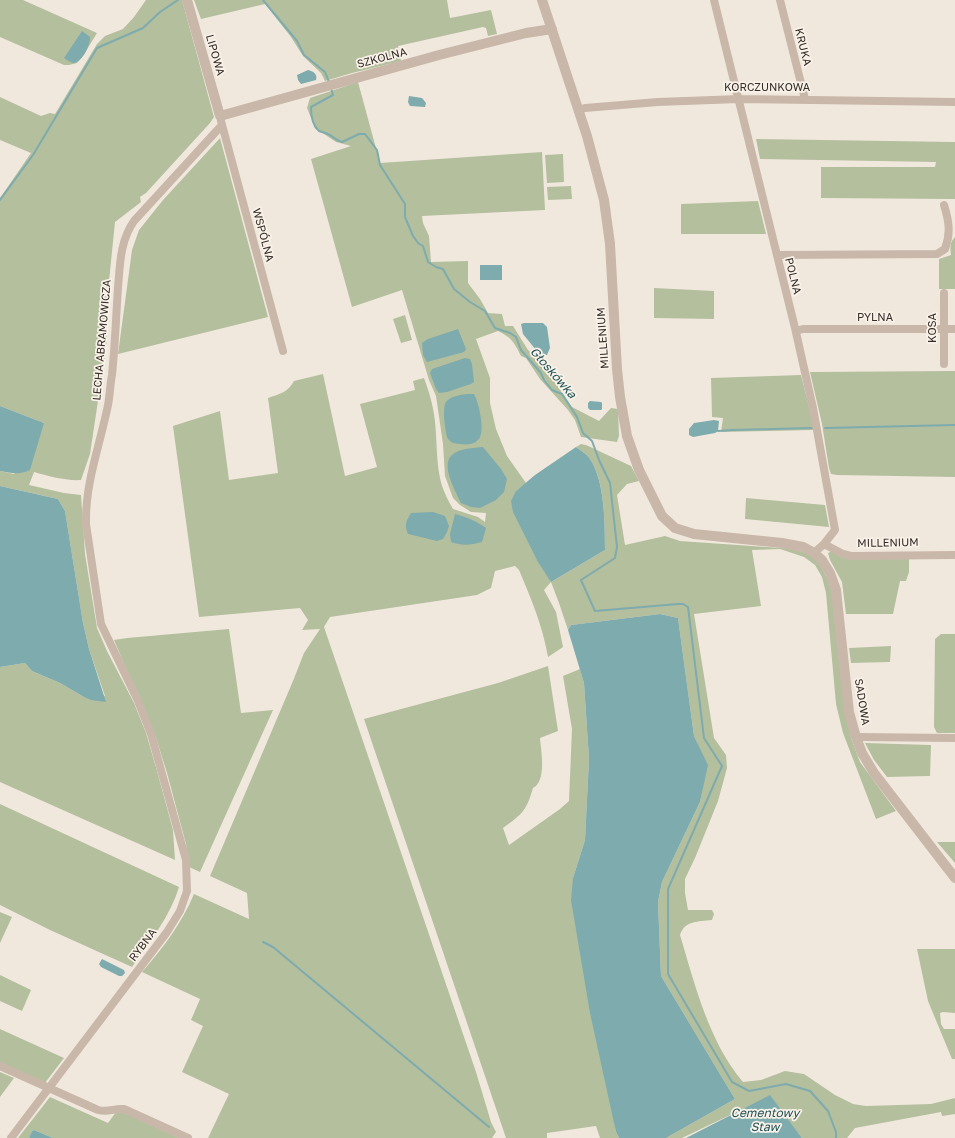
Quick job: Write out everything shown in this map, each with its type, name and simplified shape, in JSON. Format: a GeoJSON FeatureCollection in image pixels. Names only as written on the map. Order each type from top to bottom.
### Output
{"type":"FeatureCollection","features":[{"type":"Feature","properties":{"kind":"street","name":"LIPOWA"},"geometry":{"type":"LineString","coordinates":[[187,0],[221,121]]}},
{"type":"Feature","properties":{"kind":"street","name":"MILLENIUM"},"geometry":{"type":"LineString","coordinates":[[542,0],[579,110],[597,169],[606,207],[610,244],[617,369],[625,427],[633,456],[655,504],[668,522],[675,528],[684,532],[790,544],[803,547],[814,553]]}},
{"type":"Feature","properties":{"kind":"street","name":"POLNA"},"geometry":{"type":"LineString","coordinates":[[714,0],[796,331],[813,408],[835,530],[824,544],[814,553]]}},
{"type":"Feature","properties":{"kind":"street","name":"KRUKA"},"geometry":{"type":"LineString","coordinates":[[780,0],[805,99]]}},
{"type":"Feature","properties":{"kind":"street","name":"SZKOLNA"},"geometry":{"type":"LineString","coordinates":[[221,121],[337,83],[512,36],[552,29]]}},
{"type":"Feature","properties":{"kind":"street","name":"KORCZUNKOWA"},"geometry":{"type":"LineString","coordinates":[[579,110],[658,102],[739,99],[955,102]]}},
{"type":"Feature","properties":{"kind":"street","name":"WSPÓLNA"},"geometry":{"type":"LineString","coordinates":[[221,121],[283,350]]}},
{"type":"Feature","properties":{"kind":"street","name":"LECHA ABRAMOWICZA"},"geometry":{"type":"LineString","coordinates":[[151,734],[138,701],[101,624],[86,524],[86,507],[88,490],[108,404],[114,358],[120,263],[123,244],[134,221],[221,121]]}},
{"type":"Feature","properties":{"kind":"street"},"geometry":{"type":"LineString","coordinates":[[777,255],[937,254],[945,249],[949,236],[947,213],[944,205]]}},
{"type":"Feature","properties":{"kind":"street","name":"KOSA"},"geometry":{"type":"LineString","coordinates":[[944,293],[944,364]]}},
{"type":"Feature","properties":{"kind":"street","name":"PYLNA"},"geometry":{"type":"LineString","coordinates":[[796,331],[803,329],[955,328]]}},
{"type":"Feature","properties":{"kind":"street","name":"MILLENIUM"},"geometry":{"type":"LineString","coordinates":[[824,544],[843,554],[851,556],[955,555]]}},
{"type":"Feature","properties":{"kind":"street","name":"SADOWA"},"geometry":{"type":"LineString","coordinates":[[814,553],[828,568],[836,590],[849,712],[862,753],[871,768],[955,878]]}},
{"type":"Feature","properties":{"kind":"street","name":"RYBNA"},"geometry":{"type":"LineString","coordinates":[[11,1138],[167,932],[180,911],[187,891],[186,860],[151,734]]}},
{"type":"Feature","properties":{"kind":"street"},"geometry":{"type":"LineString","coordinates":[[856,738],[955,738]]}},
{"type":"Feature","properties":{"kind":"street"},"geometry":{"type":"LineString","coordinates":[[0,1066],[98,1110],[110,1112],[118,1108],[124,1109],[188,1138]]}},
{"type":"Feature","properties":{"kind":"green space"},"geometry":{"type":"Polygon","coordinates":[[[0,0],[23,0],[97,33],[77,63],[64,65],[0,37],[0,0]]]}},
{"type":"Feature","properties":{"kind":"green space"},"geometry":{"type":"Polygon","coordinates":[[[146,0],[182,0],[214,117],[146,193],[140,197],[141,202],[115,222],[105,321],[107,341],[90,454],[81,480],[51,477],[34,472],[29,485],[64,493],[81,495],[85,554],[97,628],[107,651],[134,703],[146,733],[173,830],[175,860],[0,782],[0,667],[25,663],[32,671],[60,683],[84,697],[105,696],[89,649],[83,623],[65,511],[58,499],[0,486],[0,471],[14,474],[44,423],[0,406],[0,198],[31,153],[0,140],[0,97],[41,116],[50,113],[55,114],[97,44],[105,36],[123,29],[146,0]]]}},
{"type":"Feature","properties":{"kind":"green space"},"geometry":{"type":"Polygon","coordinates":[[[194,0],[447,0],[450,18],[491,10],[497,34],[488,36],[486,28],[483,27],[398,46],[401,61],[325,81],[321,73],[303,56],[291,37],[265,4],[201,19],[194,0]]]}},
{"type":"Feature","properties":{"kind":"green space"},"geometry":{"type":"Polygon","coordinates":[[[358,82],[380,163],[542,152],[545,210],[422,216],[423,223],[429,236],[431,262],[468,261],[468,283],[488,313],[502,314],[505,326],[513,326],[528,350],[541,361],[572,407],[599,421],[611,408],[618,409],[619,436],[617,442],[581,437],[575,420],[568,410],[540,379],[526,358],[521,356],[510,338],[498,331],[476,339],[490,378],[490,403],[496,429],[507,456],[526,483],[516,491],[551,582],[544,590],[556,612],[563,647],[548,657],[543,634],[536,613],[519,570],[515,566],[495,571],[491,588],[477,595],[330,617],[324,627],[476,1072],[491,1122],[496,1132],[492,1138],[208,1138],[229,1094],[182,1072],[203,1026],[191,1020],[200,999],[142,972],[171,935],[184,915],[194,894],[249,919],[247,893],[210,876],[304,653],[320,629],[302,630],[308,620],[300,608],[199,617],[173,426],[220,411],[229,480],[278,473],[268,398],[280,394],[292,385],[294,381],[323,374],[345,476],[377,467],[360,404],[415,390],[413,381],[424,378],[434,413],[438,469],[447,498],[453,509],[478,517],[485,522],[486,513],[471,512],[460,505],[453,498],[445,476],[443,444],[436,396],[429,380],[402,290],[352,307],[311,159],[351,146],[336,142],[315,128],[307,108],[310,98],[358,82]]]}},
{"type":"Feature","properties":{"kind":"green space"},"geometry":{"type":"Polygon","coordinates":[[[220,138],[268,317],[118,354],[132,250],[139,230],[163,200],[220,138]]]}},
{"type":"Feature","properties":{"kind":"green space"},"geometry":{"type":"Polygon","coordinates":[[[756,139],[955,142],[955,199],[821,198],[821,167],[935,167],[936,162],[760,159],[756,139]]]}},
{"type":"Feature","properties":{"kind":"green space"},"geometry":{"type":"Polygon","coordinates":[[[563,154],[564,182],[547,183],[545,155],[563,154]]]}},
{"type":"Feature","properties":{"kind":"green space"},"geometry":{"type":"Polygon","coordinates":[[[571,186],[572,199],[548,200],[547,187],[571,186]]]}},
{"type":"Feature","properties":{"kind":"green space"},"geometry":{"type":"Polygon","coordinates":[[[758,201],[766,234],[681,234],[681,204],[758,201]]]}},
{"type":"Feature","properties":{"kind":"green space"},"geometry":{"type":"Polygon","coordinates":[[[955,237],[955,289],[939,289],[939,259],[951,255],[951,245],[955,237]]]}},
{"type":"Feature","properties":{"kind":"green space"},"geometry":{"type":"Polygon","coordinates":[[[654,288],[714,291],[714,319],[654,318],[654,288]]]}},
{"type":"Feature","properties":{"kind":"green space"},"geometry":{"type":"Polygon","coordinates":[[[405,315],[412,340],[401,343],[393,319],[405,315]]]}},
{"type":"Feature","properties":{"kind":"green space"},"geometry":{"type":"Polygon","coordinates":[[[955,371],[955,477],[831,474],[822,424],[810,372],[955,371]]]}},
{"type":"Feature","properties":{"kind":"green space"},"geometry":{"type":"Polygon","coordinates":[[[801,375],[815,430],[721,432],[723,418],[712,417],[711,378],[801,375]]]}},
{"type":"Feature","properties":{"kind":"green space"},"geometry":{"type":"Polygon","coordinates":[[[581,444],[631,466],[639,481],[627,484],[617,495],[625,545],[665,536],[680,541],[795,549],[810,555],[820,564],[831,587],[851,738],[860,762],[896,811],[876,819],[843,733],[836,704],[826,593],[822,577],[815,565],[804,557],[780,549],[752,550],[761,606],[694,614],[714,738],[726,755],[727,768],[718,801],[685,879],[685,893],[688,910],[712,910],[714,914],[712,920],[689,924],[682,930],[680,935],[704,1012],[712,1031],[731,1066],[743,1082],[761,1080],[785,1071],[804,1074],[835,1095],[853,1104],[866,1106],[931,1104],[955,1098],[955,1114],[942,1116],[941,1112],[855,1128],[847,1138],[802,1138],[770,1096],[682,1138],[666,1138],[735,1099],[661,976],[658,902],[662,882],[700,802],[707,765],[694,736],[678,618],[660,614],[571,625],[568,630],[551,582],[605,550],[603,503],[599,479],[590,459],[576,447],[581,444]]]}},
{"type":"Feature","properties":{"kind":"green space"},"geometry":{"type":"Polygon","coordinates":[[[746,498],[825,505],[829,527],[745,519],[746,498]]]}},
{"type":"Feature","properties":{"kind":"green space"},"geometry":{"type":"Polygon","coordinates":[[[833,551],[909,558],[909,572],[906,581],[900,581],[893,614],[846,614],[842,582],[830,560],[828,553],[833,551]]]}},
{"type":"Feature","properties":{"kind":"green space"},"geometry":{"type":"Polygon","coordinates":[[[229,629],[241,713],[273,710],[200,872],[189,867],[186,844],[156,738],[114,640],[229,629]]]}},
{"type":"Feature","properties":{"kind":"green space"},"geometry":{"type":"Polygon","coordinates":[[[941,634],[955,634],[955,733],[937,733],[934,727],[935,639],[941,634]]]}},
{"type":"Feature","properties":{"kind":"green space"},"geometry":{"type":"Polygon","coordinates":[[[891,646],[890,662],[851,663],[849,648],[891,646]]]}},
{"type":"Feature","properties":{"kind":"green space"},"geometry":{"type":"Polygon","coordinates":[[[548,666],[558,731],[540,738],[542,773],[540,779],[533,788],[528,802],[522,812],[503,828],[509,845],[569,801],[572,729],[563,676],[580,669],[584,683],[589,759],[585,840],[573,878],[616,1132],[619,1138],[600,1138],[596,1126],[547,1133],[547,1138],[506,1138],[364,719],[498,683],[548,666]]]}},
{"type":"Feature","properties":{"kind":"green space"},"geometry":{"type":"Polygon","coordinates":[[[865,743],[931,745],[930,776],[887,777],[874,760],[865,743]]]}},
{"type":"Feature","properties":{"kind":"green space"},"geometry":{"type":"Polygon","coordinates":[[[0,804],[179,887],[165,919],[132,967],[50,930],[0,905],[0,804]]]}},
{"type":"Feature","properties":{"kind":"green space"},"geometry":{"type":"Polygon","coordinates":[[[937,842],[955,842],[955,863],[937,842]]]}},
{"type":"Feature","properties":{"kind":"green space"},"geometry":{"type":"Polygon","coordinates":[[[0,912],[12,917],[0,943],[0,912]]]}},
{"type":"Feature","properties":{"kind":"green space"},"geometry":{"type":"Polygon","coordinates":[[[917,949],[955,949],[955,1013],[940,1013],[941,1024],[944,1029],[955,1029],[955,1059],[952,1059],[928,1001],[917,949]]]}},
{"type":"Feature","properties":{"kind":"green space"},"geometry":{"type":"Polygon","coordinates":[[[0,975],[31,990],[22,1011],[0,1001],[0,975]]]}},
{"type":"Feature","properties":{"kind":"green space"},"geometry":{"type":"Polygon","coordinates":[[[0,1029],[64,1058],[45,1083],[0,1063],[0,1029]]]}},
{"type":"Feature","properties":{"kind":"green space"},"geometry":{"type":"Polygon","coordinates":[[[0,1072],[14,1078],[0,1097],[0,1072]]]}},
{"type":"Feature","properties":{"kind":"green space"},"geometry":{"type":"Polygon","coordinates":[[[50,1097],[108,1123],[116,1112],[121,1111],[179,1138],[53,1138],[34,1130],[29,1138],[18,1138],[50,1097]]]}},
{"type":"Feature","properties":{"kind":"water"},"geometry":{"type":"Polygon","coordinates":[[[82,31],[90,37],[89,44],[80,60],[73,63],[70,62],[64,58],[82,31]]]}},
{"type":"Feature","properties":{"kind":"water"},"geometry":{"type":"Polygon","coordinates":[[[308,70],[315,73],[316,80],[301,84],[297,75],[308,70]]]}},
{"type":"Feature","properties":{"kind":"water"},"geometry":{"type":"Polygon","coordinates":[[[409,96],[422,98],[426,103],[425,107],[410,106],[408,102],[409,96]]]}},
{"type":"Feature","properties":{"kind":"water"},"geometry":{"type":"Polygon","coordinates":[[[480,265],[502,265],[502,280],[480,280],[480,265]]]}},
{"type":"Feature","properties":{"kind":"water"},"geometry":{"type":"Polygon","coordinates":[[[543,323],[547,327],[550,348],[547,355],[540,355],[523,334],[521,324],[543,323]]]}},
{"type":"Feature","properties":{"kind":"water"},"geometry":{"type":"Polygon","coordinates":[[[458,329],[466,349],[464,352],[427,362],[423,355],[422,343],[428,339],[458,329]]]}},
{"type":"Feature","properties":{"kind":"water"},"geometry":{"type":"Polygon","coordinates":[[[465,358],[470,359],[472,364],[474,382],[447,392],[439,393],[430,373],[432,369],[465,358]]]}},
{"type":"Feature","properties":{"kind":"water"},"geometry":{"type":"Polygon","coordinates":[[[466,394],[474,394],[476,398],[482,425],[480,436],[478,440],[472,444],[453,443],[448,439],[446,431],[444,420],[445,405],[450,398],[466,394]]]}},
{"type":"Feature","properties":{"kind":"water"},"geometry":{"type":"Polygon","coordinates":[[[590,401],[601,402],[602,409],[590,410],[588,408],[588,403],[590,401]]]}},
{"type":"Feature","properties":{"kind":"water"},"geometry":{"type":"Polygon","coordinates":[[[0,406],[44,423],[30,470],[26,472],[11,473],[0,471],[0,406]]]}},
{"type":"Feature","properties":{"kind":"water"},"geometry":{"type":"Polygon","coordinates":[[[714,420],[719,421],[718,431],[715,433],[693,437],[689,435],[689,429],[694,423],[714,420]]]}},
{"type":"Feature","properties":{"kind":"water"},"geometry":{"type":"Polygon","coordinates":[[[483,447],[507,479],[504,492],[496,500],[480,508],[471,507],[461,503],[450,479],[448,472],[449,459],[452,455],[459,451],[483,447]]]}},
{"type":"Feature","properties":{"kind":"water"},"geometry":{"type":"Polygon","coordinates":[[[576,447],[589,457],[599,479],[603,503],[605,550],[551,582],[538,562],[513,512],[511,501],[516,491],[535,475],[576,447]]]}},
{"type":"Feature","properties":{"kind":"water"},"geometry":{"type":"Polygon","coordinates":[[[0,486],[58,499],[65,511],[83,623],[89,649],[106,702],[91,700],[84,697],[60,683],[32,671],[25,663],[0,667],[0,486]]]}},
{"type":"Feature","properties":{"kind":"water"},"geometry":{"type":"Polygon","coordinates":[[[433,512],[445,516],[449,526],[443,539],[437,541],[408,534],[406,523],[411,513],[433,512]]]}},
{"type":"Feature","properties":{"kind":"water"},"geometry":{"type":"Polygon","coordinates":[[[455,514],[464,516],[486,528],[482,542],[466,545],[451,542],[450,534],[455,514]]]}},
{"type":"Feature","properties":{"kind":"water"},"geometry":{"type":"Polygon","coordinates":[[[660,614],[678,618],[694,736],[708,765],[700,802],[662,882],[658,902],[661,976],[735,1099],[666,1138],[619,1138],[616,1132],[590,1013],[571,900],[573,878],[585,840],[589,759],[584,683],[568,630],[571,625],[660,614]]]}},
{"type":"Feature","properties":{"kind":"water"},"geometry":{"type":"Polygon","coordinates":[[[102,959],[124,970],[125,973],[122,976],[119,976],[101,967],[99,964],[102,959]]]}},
{"type":"Feature","properties":{"kind":"water","name":"Cementowy Staw"},"geometry":{"type":"Polygon","coordinates":[[[770,1095],[802,1138],[686,1138],[770,1095]]]}},
{"type":"Feature","properties":{"kind":"water"},"geometry":{"type":"Polygon","coordinates":[[[34,1130],[53,1138],[29,1138],[34,1130]]]}},
{"type":"Feature","properties":{"kind":"waterway"},"geometry":{"type":"LineString","coordinates":[[0,200],[33,155],[97,48],[143,28],[160,12],[178,0]]}},
{"type":"Feature","properties":{"kind":"waterway","name":"Głoskówka"},"geometry":{"type":"LineString","coordinates":[[263,0],[297,41],[304,55],[325,72],[329,82]]}},
{"type":"Feature","properties":{"kind":"waterway"},"geometry":{"type":"LineString","coordinates":[[331,88],[333,95],[311,107],[311,113],[317,129],[342,142],[359,134],[365,134],[377,150],[380,165],[405,204],[405,217],[413,236],[418,243],[423,246],[428,262],[443,269],[454,289],[470,302],[485,311],[495,328],[510,333],[516,337],[521,350],[541,373],[544,380],[552,390],[562,394],[577,417],[583,433],[592,441],[610,483],[617,547],[615,558],[581,580],[595,611],[678,604],[683,604],[688,607],[704,738],[722,766],[668,889],[668,974],[732,1082],[749,1091],[786,1084],[810,1091],[828,1111],[836,1132],[836,1138]]}},
{"type":"Feature","properties":{"kind":"waterway"},"geometry":{"type":"LineString","coordinates":[[825,428],[955,425]]}},
{"type":"Feature","properties":{"kind":"waterway"},"geometry":{"type":"LineString","coordinates":[[718,431],[812,428]]}},
{"type":"Feature","properties":{"kind":"waterway"},"geometry":{"type":"LineString","coordinates":[[263,942],[273,947],[489,1127]]}}]}
